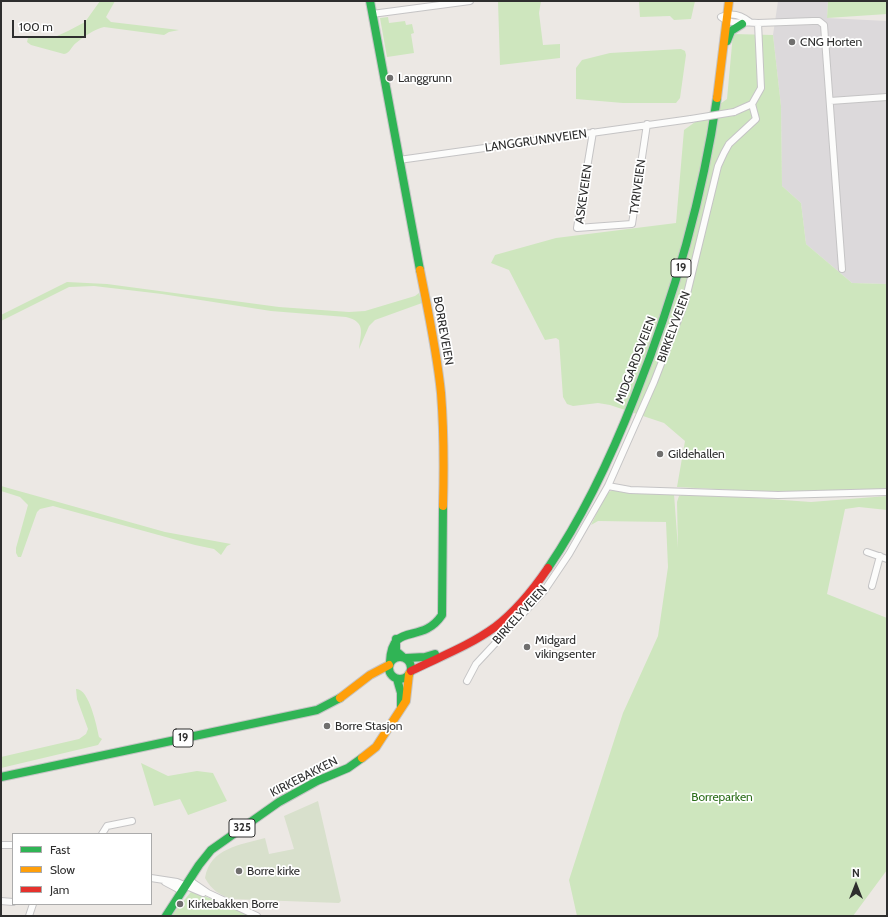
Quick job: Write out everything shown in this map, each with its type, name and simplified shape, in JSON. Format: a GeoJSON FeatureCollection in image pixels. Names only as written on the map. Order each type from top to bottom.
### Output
{"type":"FeatureCollection","features":[{"type":"Feature","properties":{"kind":"main road","name":"BORREVEIEN"},"geometry":{"type":"LineString","coordinates":[[370,1],[438,368],[444,441],[442,615],[437,624],[430,630],[403,635],[396,639]]}},
{"type":"Feature","properties":{"kind":"main road","name":"MIDGARDSVEIEN"},"geometry":{"type":"LineString","coordinates":[[410,673],[463,647],[492,629],[521,603],[538,583],[563,544],[590,494],[636,394],[671,300],[687,249],[704,176],[724,49],[725,17],[723,1]]}},
{"type":"Feature","properties":{"kind":"main road","name":"MIDGARDSVEIEN"},"geometry":{"type":"LineString","coordinates":[[710,137],[728,1]]}},
{"type":"Feature","properties":{"kind":"main road","name":"19"},"geometry":{"type":"LineString","coordinates":[[724,49],[731,31],[746,23]]}},
{"type":"Feature","properties":{"kind":"main road","name":"MIDGARDSVEIEN"},"geometry":{"type":"LineString","coordinates":[[405,657],[431,655],[464,642],[502,615],[542,575]]}},
{"type":"Feature","properties":{"kind":"main road"},"geometry":{"type":"LineString","coordinates":[[396,639],[396,651],[405,657],[411,664],[410,673]]}},
{"type":"Feature","properties":{"kind":"main road"},"geometry":{"type":"LineString","coordinates":[[396,639],[392,642],[390,647],[389,671],[395,678],[401,693],[400,713]]}},
{"type":"Feature","properties":{"kind":"main road","name":"19"},"geometry":{"type":"LineString","coordinates":[[1,777],[317,710],[340,699],[366,676],[390,663],[395,657],[405,657]]}},
{"type":"Feature","properties":{"kind":"main road","name":"19"},"geometry":{"type":"LineString","coordinates":[[358,684],[378,677],[404,678],[410,673]]}},
{"type":"Feature","properties":{"kind":"main road","name":"KIRKEBAKKEN"},"geometry":{"type":"LineString","coordinates":[[186,886],[199,864],[211,850],[255,818],[297,791],[348,768],[368,755],[384,737],[400,713],[406,701],[410,673]]}},
{"type":"Feature","properties":{"kind":"main road","name":"325"},"geometry":{"type":"LineString","coordinates":[[166,916],[186,886]]}},
{"type":"Feature","properties":{"kind":"street"},"geometry":{"type":"LineString","coordinates":[[372,14],[439,3],[470,1]]}},
{"type":"Feature","properties":{"kind":"street"},"geometry":{"type":"LineString","coordinates":[[725,17],[746,23],[813,20],[819,21],[824,25],[842,269]]}},
{"type":"Feature","properties":{"kind":"street"},"geometry":{"type":"LineString","coordinates":[[752,104],[758,95],[762,79],[758,23]]}},
{"type":"Feature","properties":{"kind":"street"},"geometry":{"type":"LineString","coordinates":[[830,101],[887,97]]}},
{"type":"Feature","properties":{"kind":"street","name":"LANGGRUNNVEIEN"},"geometry":{"type":"LineString","coordinates":[[400,160],[691,119],[734,112],[752,104]]}},
{"type":"Feature","properties":{"kind":"street","name":"BIRKELYVEIEN"},"geometry":{"type":"LineString","coordinates":[[467,681],[476,664],[544,591],[570,554],[608,486],[654,382],[685,302],[718,166],[729,144],[756,119],[752,104]]}},
{"type":"Feature","properties":{"kind":"street","name":"TYRIVEIEN"},"geometry":{"type":"LineString","coordinates":[[606,226],[632,224],[647,124]]}},
{"type":"Feature","properties":{"kind":"street","name":"ASKEVEIEN"},"geometry":{"type":"LineString","coordinates":[[593,132],[577,228],[606,226]]}},
{"type":"Feature","properties":{"kind":"street"},"geometry":{"type":"LineString","coordinates":[[608,486],[630,490],[778,495],[887,492]]}},
{"type":"Feature","properties":{"kind":"street"},"geometry":{"type":"LineString","coordinates":[[867,552],[887,559]]}},
{"type":"Feature","properties":{"kind":"street"},"geometry":{"type":"LineString","coordinates":[[872,586],[880,556]]}},
{"type":"Feature","properties":{"kind":"street"},"geometry":{"type":"LineString","coordinates":[[103,833],[107,826],[132,821]]}},
{"type":"Feature","properties":{"kind":"street"},"geometry":{"type":"LineString","coordinates":[[1,845],[12,845]]}},
{"type":"Feature","properties":{"kind":"street"},"geometry":{"type":"LineString","coordinates":[[152,878],[177,882],[212,895],[257,916]]}},
{"type":"Feature","properties":{"kind":"street"},"geometry":{"type":"LineString","coordinates":[[1,901],[12,902]]}},
{"type":"Feature","properties":{"kind":"street"},"geometry":{"type":"LineString","coordinates":[[28,916],[33,905]]}},
{"type":"Feature","properties":{"kind":"shaded area"},"geometry":{"type":"Polygon","coordinates":[[[778,1],[828,1],[827,18],[887,21],[887,284],[852,283],[806,244],[801,203],[782,186],[781,106],[773,35],[778,1]]]}},
{"type":"Feature","properties":{"kind":"green space"},"geometry":{"type":"Polygon","coordinates":[[[100,1],[115,1],[106,17],[111,22],[179,30],[169,32],[164,35],[104,27],[86,36],[64,54],[31,45],[27,42],[28,38],[57,36],[85,22],[100,1]]]}},
{"type":"Feature","properties":{"kind":"green space"},"geometry":{"type":"Polygon","coordinates":[[[498,1],[541,1],[539,13],[543,45],[560,44],[560,58],[500,65],[498,1]]]}},
{"type":"Feature","properties":{"kind":"green space"},"geometry":{"type":"Polygon","coordinates":[[[639,1],[695,1],[691,19],[674,20],[670,16],[640,17],[639,1]]]}},
{"type":"Feature","properties":{"kind":"green space"},"geometry":{"type":"Polygon","coordinates":[[[828,1],[887,1],[887,14],[827,18],[828,1]]]}},
{"type":"Feature","properties":{"kind":"green space"},"geometry":{"type":"Polygon","coordinates":[[[388,17],[389,23],[405,21],[406,25],[412,24],[414,33],[411,34],[414,53],[387,57],[380,18],[388,17]]]}},
{"type":"Feature","properties":{"kind":"green space"},"geometry":{"type":"Polygon","coordinates":[[[733,34],[773,35],[781,106],[782,186],[801,203],[806,244],[852,283],[887,284],[887,493],[771,492],[677,487],[685,441],[664,423],[610,405],[598,403],[573,406],[567,404],[563,397],[559,340],[556,338],[545,340],[509,270],[491,263],[495,255],[556,238],[676,223],[684,130],[727,99],[733,34]]]}},
{"type":"Feature","properties":{"kind":"green space"},"geometry":{"type":"Polygon","coordinates":[[[681,49],[685,51],[686,55],[680,98],[676,103],[623,103],[576,99],[576,68],[582,60],[610,53],[681,49]]]}},
{"type":"Feature","properties":{"kind":"green space"},"geometry":{"type":"Polygon","coordinates":[[[67,282],[107,284],[279,307],[349,312],[365,311],[415,296],[419,293],[422,303],[375,320],[369,326],[359,349],[361,328],[357,322],[346,317],[271,311],[162,294],[94,286],[69,287],[1,321],[1,315],[67,282]]]}},
{"type":"Feature","properties":{"kind":"green space"},"geometry":{"type":"Polygon","coordinates":[[[1,486],[165,532],[231,544],[227,546],[221,555],[214,549],[53,506],[40,509],[37,512],[21,557],[18,557],[16,548],[28,505],[20,497],[1,491],[1,486]]]}},
{"type":"Feature","properties":{"kind":"green space","name":"Borreparken"},"geometry":{"type":"Polygon","coordinates":[[[614,489],[674,494],[678,548],[677,502],[679,496],[685,493],[811,502],[887,496],[887,510],[859,507],[845,509],[827,594],[887,618],[887,870],[853,916],[577,916],[569,880],[623,713],[658,636],[668,567],[666,522],[598,521],[591,525],[606,494],[614,489]]]}},
{"type":"Feature","properties":{"kind":"green space"},"geometry":{"type":"Polygon","coordinates":[[[76,689],[81,690],[85,695],[92,709],[99,737],[102,739],[98,745],[1,768],[1,757],[79,739],[86,734],[88,729],[77,699],[76,689]]]}},
{"type":"Feature","properties":{"kind":"green space"},"geometry":{"type":"Polygon","coordinates":[[[141,763],[168,776],[197,771],[213,773],[227,801],[188,815],[180,799],[154,806],[141,763]]]}},
{"type":"Feature","properties":{"kind":"green space"},"geometry":{"type":"Polygon","coordinates":[[[318,801],[341,901],[339,903],[231,899],[219,893],[210,886],[205,878],[208,868],[213,860],[228,849],[265,838],[269,854],[294,849],[284,816],[318,801]]]}},
{"type":"Feature","properties":{"kind":"green space"},"geometry":{"type":"Polygon","coordinates":[[[191,892],[228,904],[250,916],[171,916],[191,892]]]}},
{"type":"Feature","properties":{"kind":"traffic: fast"},"geometry":{"type":"LineString","coordinates":[[370,1],[420,270]]}},
{"type":"Feature","properties":{"kind":"traffic: fast"},"geometry":{"type":"LineString","coordinates":[[727,41],[731,31],[742,24]]}},
{"type":"Feature","properties":{"kind":"traffic: fast"},"geometry":{"type":"LineString","coordinates":[[548,568],[574,527],[607,462],[626,418],[662,323],[695,212],[711,137],[717,98]]}},
{"type":"Feature","properties":{"kind":"traffic: fast"},"geometry":{"type":"LineString","coordinates":[[390,662],[392,649],[396,641],[402,637],[425,630],[434,624],[442,615],[443,506]]}},
{"type":"Feature","properties":{"kind":"traffic: fast"},"geometry":{"type":"LineString","coordinates":[[396,639],[396,651],[403,657]]}},
{"type":"Feature","properties":{"kind":"traffic: fast"},"geometry":{"type":"LineString","coordinates":[[406,658],[425,657],[435,654]]}},
{"type":"Feature","properties":{"kind":"traffic: fast"},"geometry":{"type":"LineString","coordinates":[[400,657],[408,660],[411,668],[408,676],[400,679],[392,676],[389,668],[392,660],[400,657]]}},
{"type":"Feature","properties":{"kind":"traffic: fast"},"geometry":{"type":"LineString","coordinates":[[397,679],[401,693],[401,706]]}},
{"type":"Feature","properties":{"kind":"traffic: fast"},"geometry":{"type":"LineString","coordinates":[[1,777],[317,710],[340,698]]}},
{"type":"Feature","properties":{"kind":"traffic: fast"},"geometry":{"type":"LineString","coordinates":[[166,916],[199,865],[211,850],[279,802],[317,781],[348,768],[362,758]]}},
{"type":"Feature","properties":{"kind":"traffic: slow"},"geometry":{"type":"LineString","coordinates":[[717,98],[729,1]]}},
{"type":"Feature","properties":{"kind":"traffic: slow"},"geometry":{"type":"LineString","coordinates":[[420,270],[435,347],[441,393],[444,450],[443,506]]}},
{"type":"Feature","properties":{"kind":"traffic: slow"},"geometry":{"type":"LineString","coordinates":[[340,698],[370,675],[389,665]]}},
{"type":"Feature","properties":{"kind":"traffic: slow"},"geometry":{"type":"LineString","coordinates":[[362,758],[376,747],[406,701],[409,674]]}},
{"type":"Feature","properties":{"kind":"traffic: jam"},"geometry":{"type":"LineString","coordinates":[[411,671],[464,646],[495,627],[524,600],[548,568]]}},
{"type":"Feature","properties":{"kind":"place","name":"CNG Horten"},"geometry":{"type":"Point","coordinates":[792,42]}},
{"type":"Feature","properties":{"kind":"place","name":"Langgrunn"},"geometry":{"type":"Point","coordinates":[390,78]}},
{"type":"Feature","properties":{"kind":"place","name":"Gildehallen"},"geometry":{"type":"Point","coordinates":[660,454]}},
{"type":"Feature","properties":{"kind":"place","name":"Midgard vikingsenter"},"geometry":{"type":"Point","coordinates":[527,647]}},
{"type":"Feature","properties":{"kind":"place","name":"Borre Stasjon"},"geometry":{"type":"Point","coordinates":[327,726]}},
{"type":"Feature","properties":{"kind":"place","name":"Borre kirke"},"geometry":{"type":"Point","coordinates":[239,871]}},
{"type":"Feature","properties":{"kind":"place","name":"Kirkebakken Borre"},"geometry":{"type":"Point","coordinates":[180,904]}}]}
